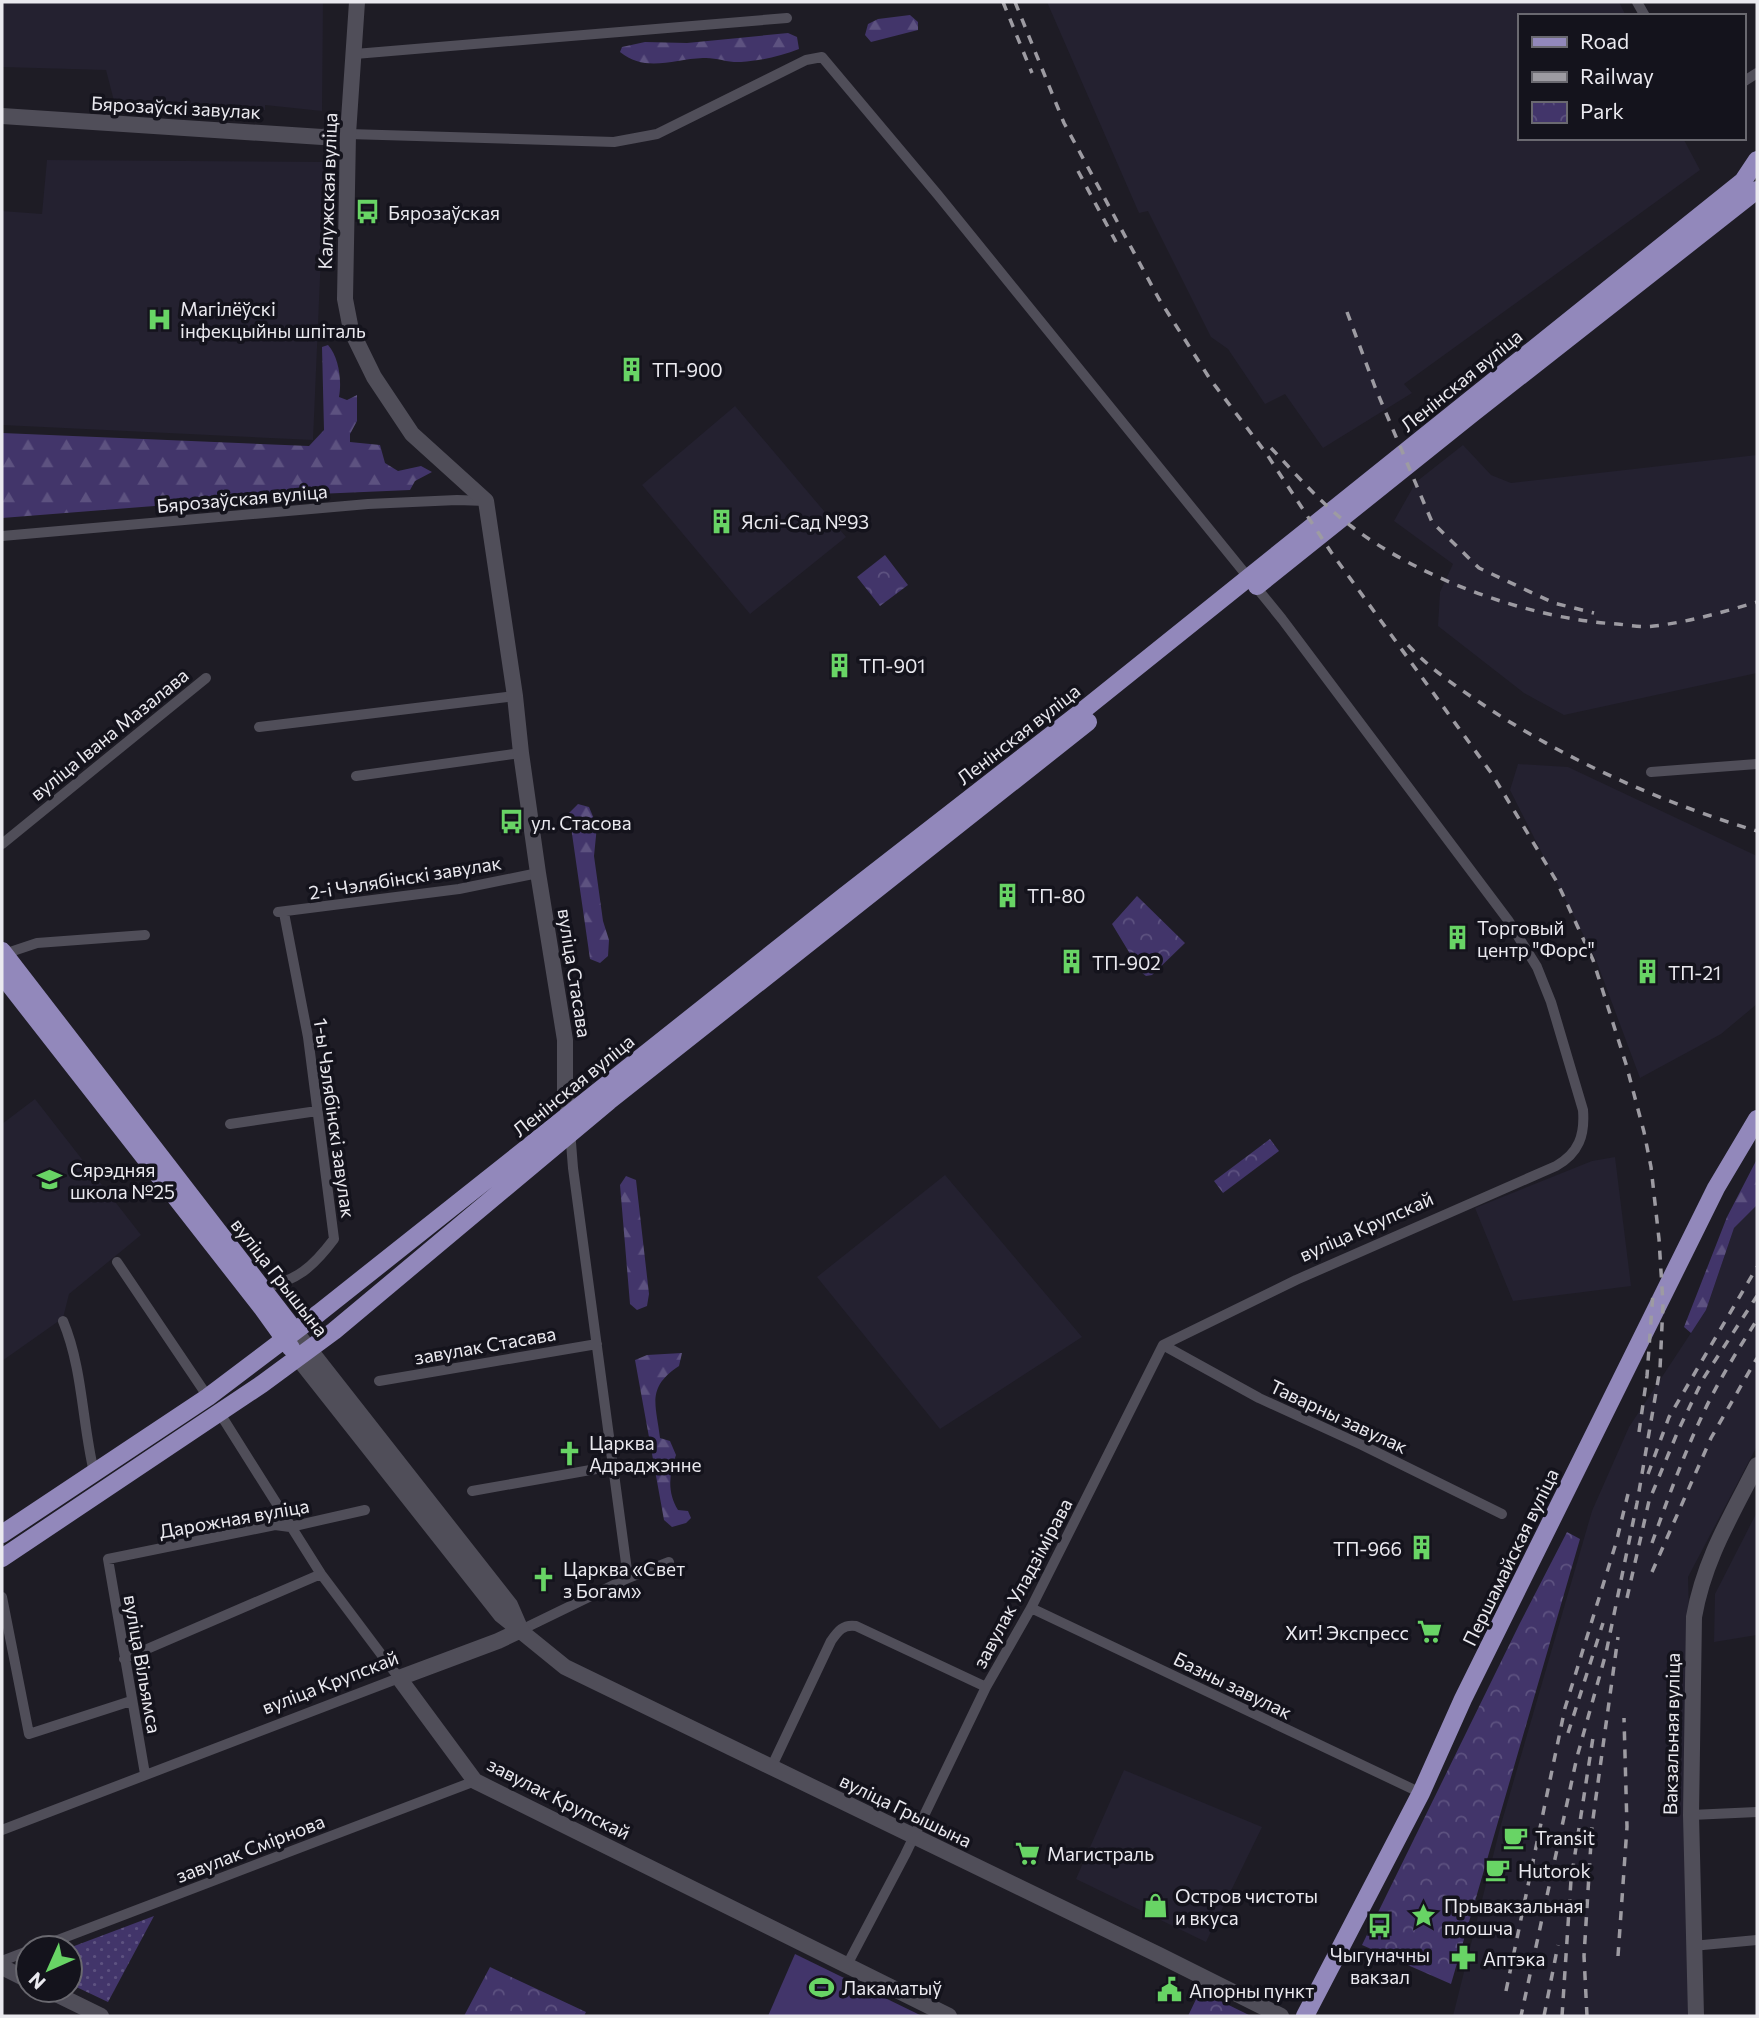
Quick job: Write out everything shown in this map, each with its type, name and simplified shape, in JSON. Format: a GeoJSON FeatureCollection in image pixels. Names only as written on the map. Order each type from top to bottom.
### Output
{"type":"FeatureCollection","features":[{"type":"Feature","properties":{"kind":"main road","name":"Калужская вуліца"},"geometry":{"type":"LineString","coordinates":[[357,2],[348,134],[345,299],[351,330],[374,377],[412,434],[486,500]]}},
{"type":"Feature","properties":{"kind":"main road","name":"Бярозаўскі завулак"},"geometry":{"type":"LineString","coordinates":[[2,116],[322,137],[348,134]]}},
{"type":"Feature","properties":{"kind":"main road","name":"Ленінская вуліца"},"geometry":{"type":"LineString","coordinates":[[290,1335],[570,1124],[1090,713],[1469,408],[1743,181],[1757,160]]}},
{"type":"Feature","properties":{"kind":"main road","name":"Ленінская вуліца"},"geometry":{"type":"LineString","coordinates":[[1469,408],[1757,190]]}},
{"type":"Feature","properties":{"kind":"main road","name":"вуліца Стасава"},"geometry":{"type":"LineString","coordinates":[[486,500],[538,873],[565,1040],[565,1090],[570,1124]]}},
{"type":"Feature","properties":{"kind":"main road","name":"вуліца Грышына"},"geometry":{"type":"LineString","coordinates":[[3,953],[262,1288],[290,1335],[510,1605],[521,1630],[565,1667],[1281,2016]]}},
{"type":"Feature","properties":{"kind":"main road","name":"вуліца Грышына"},"geometry":{"type":"LineString","coordinates":[[2,975],[263,1308],[290,1335]]}},
{"type":"Feature","properties":{"kind":"main road","name":"Першамайская вуліца"},"geometry":{"type":"LineString","coordinates":[[1305,2016],[1421,1793],[1468,1689],[1716,1188],[1757,1119]]}},
{"type":"Feature","properties":{"kind":"main road","name":"Ленінская вуліца"},"geometry":{"type":"LineString","coordinates":[[304,1353],[570,1124]]}},
{"type":"Feature","properties":{"kind":"main road"},"geometry":{"type":"LineString","coordinates":[[2,1534],[208,1397],[290,1335]]}},
{"type":"Feature","properties":{"kind":"main road"},"geometry":{"type":"LineString","coordinates":[[2,1558],[304,1353]]}},
{"type":"Feature","properties":{"kind":"main road","name":"Вакзальная вуліца"},"geometry":{"type":"LineString","coordinates":[[1696,2016],[1692,1946],[1691,1815],[1694,1617],[1699,1588],[1709,1560],[1757,1465]]}},
{"type":"Feature","properties":{"kind":"main road","name":"вуліца Крупскай"},"geometry":{"type":"LineString","coordinates":[[399,1678],[498,1642],[521,1630]]}},
{"type":"Feature","properties":{"kind":"main road","name":"завулак Крупскай"},"geometry":{"type":"LineString","coordinates":[[399,1678],[475,1781],[949,2016]]}},
{"type":"Feature","properties":{"kind":"main road"},"geometry":{"type":"LineString","coordinates":[[77,2004],[101,2016]]}},
{"type":"Feature","properties":{"kind":"street"},"geometry":{"type":"LineString","coordinates":[[355,54],[787,18]]}},
{"type":"Feature","properties":{"kind":"street","name":"вуліца Крупскай"},"geometry":{"type":"LineString","coordinates":[[348,134],[614,142],[657,134],[806,60],[822,57],[956,217],[1266,600],[1508,920],[1537,967],[1551,1002],[1583,1110],[1581,1140],[1567,1160],[1296,1280],[1163,1345]]}},
{"type":"Feature","properties":{"kind":"street","name":"Бярозаўская вуліца"},"geometry":{"type":"LineString","coordinates":[[2,536],[356,505],[486,500]]}},
{"type":"Feature","properties":{"kind":"street","name":"вуліца Iвана Мазалава"},"geometry":{"type":"LineString","coordinates":[[2,844],[206,678]]}},
{"type":"Feature","properties":{"kind":"street"},"geometry":{"type":"LineString","coordinates":[[259,727],[515,696]]}},
{"type":"Feature","properties":{"kind":"street"},"geometry":{"type":"LineString","coordinates":[[356,776],[521,753]]}},
{"type":"Feature","properties":{"kind":"street"},"geometry":{"type":"LineString","coordinates":[[1651,772],[1757,764]]}},
{"type":"Feature","properties":{"kind":"street","name":"2-і Чэлябінскі завулак"},"geometry":{"type":"LineString","coordinates":[[281,912],[458,889],[538,873]]}},
{"type":"Feature","properties":{"kind":"street","name":"1-ы Чэлябінскі завулак"},"geometry":{"type":"LineString","coordinates":[[262,1288],[293,1278],[317,1262],[334,1239],[308,1037],[281,912]]}},
{"type":"Feature","properties":{"kind":"street"},"geometry":{"type":"LineString","coordinates":[[3,953],[37,943],[145,935]]}},
{"type":"Feature","properties":{"kind":"street"},"geometry":{"type":"LineString","coordinates":[[230,1124],[317,1111]]}},
{"type":"Feature","properties":{"kind":"street","name":"вуліца Стасава"},"geometry":{"type":"LineString","coordinates":[[570,1124],[573,1168],[628,1578]]}},
{"type":"Feature","properties":{"kind":"street"},"geometry":{"type":"LineString","coordinates":[[117,1262],[208,1397]]}},
{"type":"Feature","properties":{"kind":"street"},"geometry":{"type":"LineString","coordinates":[[63,1321],[73,1345],[94,1472]]}},
{"type":"Feature","properties":{"kind":"street","name":"завулак Стасава"},"geometry":{"type":"LineString","coordinates":[[379,1381],[597,1344]]}},
{"type":"Feature","properties":{"kind":"street","name":"Таварны завулак"},"geometry":{"type":"LineString","coordinates":[[1163,1345],[1259,1398],[1502,1514]]}},
{"type":"Feature","properties":{"kind":"street","name":"завулак Уладзімірава"},"geometry":{"type":"LineString","coordinates":[[847,1965],[914,1838],[986,1687],[1031,1608],[1163,1345]]}},
{"type":"Feature","properties":{"kind":"street","name":"завулак Крупскай"},"geometry":{"type":"LineString","coordinates":[[219,1412],[321,1574],[399,1678]]}},
{"type":"Feature","properties":{"kind":"street"},"geometry":{"type":"LineString","coordinates":[[472,1491],[613,1466]]}},
{"type":"Feature","properties":{"kind":"street","name":"Дарожная вуліца"},"geometry":{"type":"LineString","coordinates":[[108,1559],[275,1525],[290,1527],[365,1510]]}},
{"type":"Feature","properties":{"kind":"street","name":"вуліца Вільямса"},"geometry":{"type":"LineString","coordinates":[[108,1559],[145,1774]]}},
{"type":"Feature","properties":{"kind":"street","name":"вуліца Крупскай"},"geometry":{"type":"LineString","coordinates":[[521,1630],[628,1578],[669,1562]]}},
{"type":"Feature","properties":{"kind":"street"},"geometry":{"type":"LineString","coordinates":[[124,1659],[321,1574]]}},
{"type":"Feature","properties":{"kind":"street"},"geometry":{"type":"LineString","coordinates":[[2,1597],[29,1734],[131,1701]]}},
{"type":"Feature","properties":{"kind":"street","name":"Базны завулак"},"geometry":{"type":"LineString","coordinates":[[1031,1608],[1421,1793]]}},
{"type":"Feature","properties":{"kind":"street"},"geometry":{"type":"LineString","coordinates":[[771,1768],[831,1641],[840,1629],[848,1625],[856,1626],[986,1687]]}},
{"type":"Feature","properties":{"kind":"street","name":"вуліца Крупскай"},"geometry":{"type":"LineString","coordinates":[[2,1830],[399,1678]]}},
{"type":"Feature","properties":{"kind":"street","name":"завулак Смірнова"},"geometry":{"type":"LineString","coordinates":[[74,1934],[475,1781]]}},
{"type":"Feature","properties":{"kind":"street"},"geometry":{"type":"LineString","coordinates":[[1691,1815],[1757,1812]]}},
{"type":"Feature","properties":{"kind":"street"},"geometry":{"type":"LineString","coordinates":[[1692,1946],[1757,1941]]}},
{"type":"Feature","properties":{"kind":"shaded area"},"geometry":{"type":"Polygon","coordinates":[[[2,2],[323,2],[322,111],[265,105],[265,110],[114,101],[106,70],[2,67],[2,2]]]}},
{"type":"Feature","properties":{"kind":"shaded area"},"geometry":{"type":"Polygon","coordinates":[[[1047,2],[1619,2],[1625,14],[1518,14],[1518,140],[1684,140],[1700,170],[1404,384],[1412,393],[1323,448],[1285,394],[1265,404],[1228,349],[1211,337],[1148,211],[1139,213],[1047,2]]]}},
{"type":"Feature","properties":{"kind":"shaded area","name":"Магілёўскі інфекцыйны шпіталь"},"geometry":{"type":"Polygon","coordinates":[[[47,160],[325,162],[313,440],[2,425],[2,211],[42,214],[47,160]]]}},
{"type":"Feature","properties":{"kind":"shaded area"},"geometry":{"type":"Polygon","coordinates":[[[735,406],[846,537],[750,614],[642,485],[735,406]]]}},
{"type":"Feature","properties":{"kind":"shaded area"},"geometry":{"type":"Polygon","coordinates":[[[1463,445],[1491,475],[1511,483],[1757,455],[1757,673],[1564,715],[1524,693],[1438,626],[1440,592],[1453,564],[1394,521],[1416,482],[1463,445]]]}},
{"type":"Feature","properties":{"kind":"shaded area"},"geometry":{"type":"Polygon","coordinates":[[[1518,764],[1568,767],[1757,856],[1757,1004],[1721,1034],[1640,1078],[1596,960],[1510,790],[1518,764]]]}},
{"type":"Feature","properties":{"kind":"shaded area","name":"Сярэдняя школа №25"},"geometry":{"type":"Polygon","coordinates":[[[35,1099],[141,1235],[69,1294],[63,1318],[2,1361],[2,1124],[35,1099]]]}},
{"type":"Feature","properties":{"kind":"shaded area"},"geometry":{"type":"Polygon","coordinates":[[[1615,1157],[1631,1286],[1513,1301],[1475,1208],[1592,1161],[1615,1157]]]}},
{"type":"Feature","properties":{"kind":"shaded area"},"geometry":{"type":"Polygon","coordinates":[[[945,1175],[1082,1337],[940,1429],[817,1277],[945,1175]]]}},
{"type":"Feature","properties":{"kind":"shaded area"},"geometry":{"type":"Polygon","coordinates":[[[1757,1205],[1757,1446],[1688,1577],[1700,2016],[1453,2016],[1500,1828],[1592,1511],[1629,1427],[1706,1310],[1734,1228],[1757,1205]]]}},
{"type":"Feature","properties":{"kind":"shaded area"},"geometry":{"type":"Polygon","coordinates":[[[1757,1512],[1757,1635],[1714,1642],[1715,1594],[1757,1512]]]}},
{"type":"Feature","properties":{"kind":"shaded area"},"geometry":{"type":"Polygon","coordinates":[[[1124,1770],[1262,1827],[1206,1942],[1076,1879],[1124,1770]]]}},
{"type":"Feature","properties":{"kind":"green space"},"geometry":{"type":"Polygon","coordinates":[[[910,15],[918,22],[918,30],[871,42],[865,35],[868,24],[878,19],[910,15]]]}},
{"type":"Feature","properties":{"kind":"green space"},"geometry":{"type":"Polygon","coordinates":[[[788,33],[797,37],[799,49],[770,58],[748,61],[703,58],[650,63],[640,62],[620,52],[622,47],[645,42],[687,43],[788,33]]]}},
{"type":"Feature","properties":{"kind":"green space"},"geometry":{"type":"Polygon","coordinates":[[[328,345],[339,370],[339,397],[347,400],[357,395],[357,421],[350,434],[350,442],[380,445],[385,463],[398,471],[421,466],[432,472],[415,481],[410,490],[294,495],[2,518],[2,433],[309,446],[324,430],[322,347],[328,345]]]}},
{"type":"Feature","properties":{"kind":"green space"},"geometry":{"type":"Polygon","coordinates":[[[885,555],[908,585],[880,606],[857,577],[885,555]]]}},
{"type":"Feature","properties":{"kind":"green space"},"geometry":{"type":"Polygon","coordinates":[[[578,804],[589,807],[597,826],[594,856],[603,921],[609,940],[608,956],[600,963],[590,959],[569,813],[578,804]]]}},
{"type":"Feature","properties":{"kind":"green space"},"geometry":{"type":"Polygon","coordinates":[[[1137,896],[1185,943],[1152,975],[1146,976],[1112,924],[1137,896]]]}},
{"type":"Feature","properties":{"kind":"green space"},"geometry":{"type":"Polygon","coordinates":[[[1270,1139],[1279,1151],[1223,1193],[1214,1181],[1270,1139]]]}},
{"type":"Feature","properties":{"kind":"green space"},"geometry":{"type":"Polygon","coordinates":[[[1757,1159],[1757,1205],[1734,1228],[1706,1310],[1691,1333],[1684,1327],[1727,1217],[1757,1159]]]}},
{"type":"Feature","properties":{"kind":"green space"},"geometry":{"type":"Polygon","coordinates":[[[626,1176],[636,1180],[649,1294],[647,1306],[637,1310],[630,1304],[620,1185],[626,1176]]]}},
{"type":"Feature","properties":{"kind":"green space"},"geometry":{"type":"Polygon","coordinates":[[[682,1353],[679,1366],[662,1382],[657,1389],[656,1398],[660,1438],[670,1441],[676,1455],[671,1476],[672,1496],[678,1510],[688,1511],[691,1518],[686,1523],[672,1527],[664,1520],[635,1360],[647,1355],[682,1353]]]}},
{"type":"Feature","properties":{"kind":"green space"},"geometry":{"type":"Polygon","coordinates":[[[1567,1532],[1580,1539],[1451,1984],[1362,1945],[1567,1532]]]}},
{"type":"Feature","properties":{"kind":"green space"},"geometry":{"type":"Polygon","coordinates":[[[154,1916],[108,2002],[84,1991],[84,1942],[154,1916]]]}},
{"type":"Feature","properties":{"kind":"green space","name":"Лакаматыў"},"geometry":{"type":"Polygon","coordinates":[[[795,1954],[922,2016],[768,2016],[795,1954]]]}},
{"type":"Feature","properties":{"kind":"green space"},"geometry":{"type":"Polygon","coordinates":[[[490,1967],[586,2012],[584,2016],[464,2016],[490,1967]]]}},
{"type":"Feature","properties":{"kind":"green space"},"geometry":{"type":"Polygon","coordinates":[[[1200,1991],[1251,2016],[1188,2016],[1200,1991]]]}},
{"type":"Feature","properties":{"kind":"railway"},"geometry":{"type":"LineString","coordinates":[[1003,2],[1032,73]]}},
{"type":"Feature","properties":{"kind":"railway"},"geometry":{"type":"LineString","coordinates":[[1015,2],[1064,123],[1159,299],[1210,379],[1266,453],[1331,552],[1492,774],[1557,882],[1593,960],[1644,1132],[1659,1239],[1663,1304],[1660,1369],[1637,1503],[1606,1653],[1577,1757],[1521,2016]]}},
{"type":"Feature","properties":{"kind":"railway"},"geometry":{"type":"LineString","coordinates":[[1078,171],[1116,242]]}},
{"type":"Feature","properties":{"kind":"railway"},"geometry":{"type":"LineString","coordinates":[[1347,312],[1375,387],[1432,522],[1479,568],[1554,603],[1594,613]]}},
{"type":"Feature","properties":{"kind":"railway"},"geometry":{"type":"LineString","coordinates":[[1271,448],[1329,508],[1379,545],[1443,579],[1513,605],[1583,621],[1645,627],[1693,619],[1757,602]]}},
{"type":"Feature","properties":{"kind":"railway"},"geometry":{"type":"LineString","coordinates":[[1408,645],[1456,686],[1551,746],[1652,794],[1757,831]]}},
{"type":"Feature","properties":{"kind":"railway"},"geometry":{"type":"LineString","coordinates":[[1648,1474],[1669,1417],[1757,1267]]}},
{"type":"Feature","properties":{"kind":"railway"},"geometry":{"type":"LineString","coordinates":[[1639,1432],[1647,1376],[1653,1293]]}},
{"type":"Feature","properties":{"kind":"railway"},"geometry":{"type":"LineString","coordinates":[[1627,1598],[1649,1501],[1678,1431],[1703,1379],[1757,1296]]}},
{"type":"Feature","properties":{"kind":"railway"},"geometry":{"type":"LineString","coordinates":[[1652,1543],[1701,1418],[1720,1380],[1757,1320]]}},
{"type":"Feature","properties":{"kind":"railway"},"geometry":{"type":"LineString","coordinates":[[1652,1572],[1711,1438],[1757,1358]]}},
{"type":"Feature","properties":{"kind":"railway"},"geometry":{"type":"LineString","coordinates":[[1506,1991],[1565,1708],[1616,1543],[1628,1494]]}},
{"type":"Feature","properties":{"kind":"railway"},"geometry":{"type":"LineString","coordinates":[[1568,1733],[1603,1623]]}},
{"type":"Feature","properties":{"kind":"railway"},"geometry":{"type":"LineString","coordinates":[[1587,2016],[1584,1956],[1592,1826],[1618,1637]]}},
{"type":"Feature","properties":{"kind":"railway"},"geometry":{"type":"LineString","coordinates":[[1618,1956],[1627,1827],[1624,1718]]}},
{"type":"Feature","properties":{"kind":"railway"},"geometry":{"type":"LineString","coordinates":[[1562,2016],[1571,1880],[1594,1731]]}},
{"type":"Feature","properties":{"kind":"railway"},"geometry":{"type":"LineString","coordinates":[[1544,2016],[1558,1945]]}},
{"type":"Feature","properties":{"kind":"place","name":"Бярозаўская"},"geometry":{"type":"Point","coordinates":[368,212]}},
{"type":"Feature","properties":{"kind":"place","name":"Магілёўскі інфекцыйны шпіталь"},"geometry":{"type":"Point","coordinates":[160,319]}},
{"type":"Feature","properties":{"kind":"place","name":"ТП-900"},"geometry":{"type":"Point","coordinates":[632,369]}},
{"type":"Feature","properties":{"kind":"place","name":"Яслі-Сад №93"},"geometry":{"type":"Point","coordinates":[721,521]}},
{"type":"Feature","properties":{"kind":"place","name":"ТП-901"},"geometry":{"type":"Point","coordinates":[839,665]}},
{"type":"Feature","properties":{"kind":"place","name":"ул. Стасова"},"geometry":{"type":"Point","coordinates":[511,822]}},
{"type":"Feature","properties":{"kind":"place","name":"ТП-80"},"geometry":{"type":"Point","coordinates":[1007,895]}},
{"type":"Feature","properties":{"kind":"place","name":"Торговый центр \"Форс\""},"geometry":{"type":"Point","coordinates":[1457,938]}},
{"type":"Feature","properties":{"kind":"place","name":"ТП-902"},"geometry":{"type":"Point","coordinates":[1072,962]}},
{"type":"Feature","properties":{"kind":"place","name":"ТП-21"},"geometry":{"type":"Point","coordinates":[1648,972]}},
{"type":"Feature","properties":{"kind":"place","name":"Сярэдняя школа №25"},"geometry":{"type":"Point","coordinates":[50,1180]}},
{"type":"Feature","properties":{"kind":"place","name":"Царква Адраджэнне"},"geometry":{"type":"Point","coordinates":[569,1453]}},
{"type":"Feature","properties":{"kind":"place","name":"ТП-966"},"geometry":{"type":"Point","coordinates":[1422,1548]}},
{"type":"Feature","properties":{"kind":"place","name":"Царква «Свет з Богам»"},"geometry":{"type":"Point","coordinates":[543,1579]}},
{"type":"Feature","properties":{"kind":"place","name":"Хит! Экспресс"},"geometry":{"type":"Point","coordinates":[1429,1632]}},
{"type":"Feature","properties":{"kind":"place","name":"Transit"},"geometry":{"type":"Point","coordinates":[1515,1837]}},
{"type":"Feature","properties":{"kind":"place","name":"Магистраль"},"geometry":{"type":"Point","coordinates":[1027,1853]}},
{"type":"Feature","properties":{"kind":"place","name":"Hutorok"},"geometry":{"type":"Point","coordinates":[1498,1870]}},
{"type":"Feature","properties":{"kind":"place","name":"Остров чистоты и вкуса"},"geometry":{"type":"Point","coordinates":[1155,1906]}},
{"type":"Feature","properties":{"kind":"place","name":"Прывакзальная плошча"},"geometry":{"type":"Point","coordinates":[1424,1916]}},
{"type":"Feature","properties":{"kind":"place","name":"Чыгуначны вакзал"},"geometry":{"type":"Point","coordinates":[1380,1926]}},
{"type":"Feature","properties":{"kind":"place","name":"Аптэка"},"geometry":{"type":"Point","coordinates":[1463,1958]}},
{"type":"Feature","properties":{"kind":"place","name":"Лакаматыў"},"geometry":{"type":"Point","coordinates":[822,1987]}},
{"type":"Feature","properties":{"kind":"place","name":"Апорны пункт"},"geometry":{"type":"Point","coordinates":[1169,1990]}}]}
